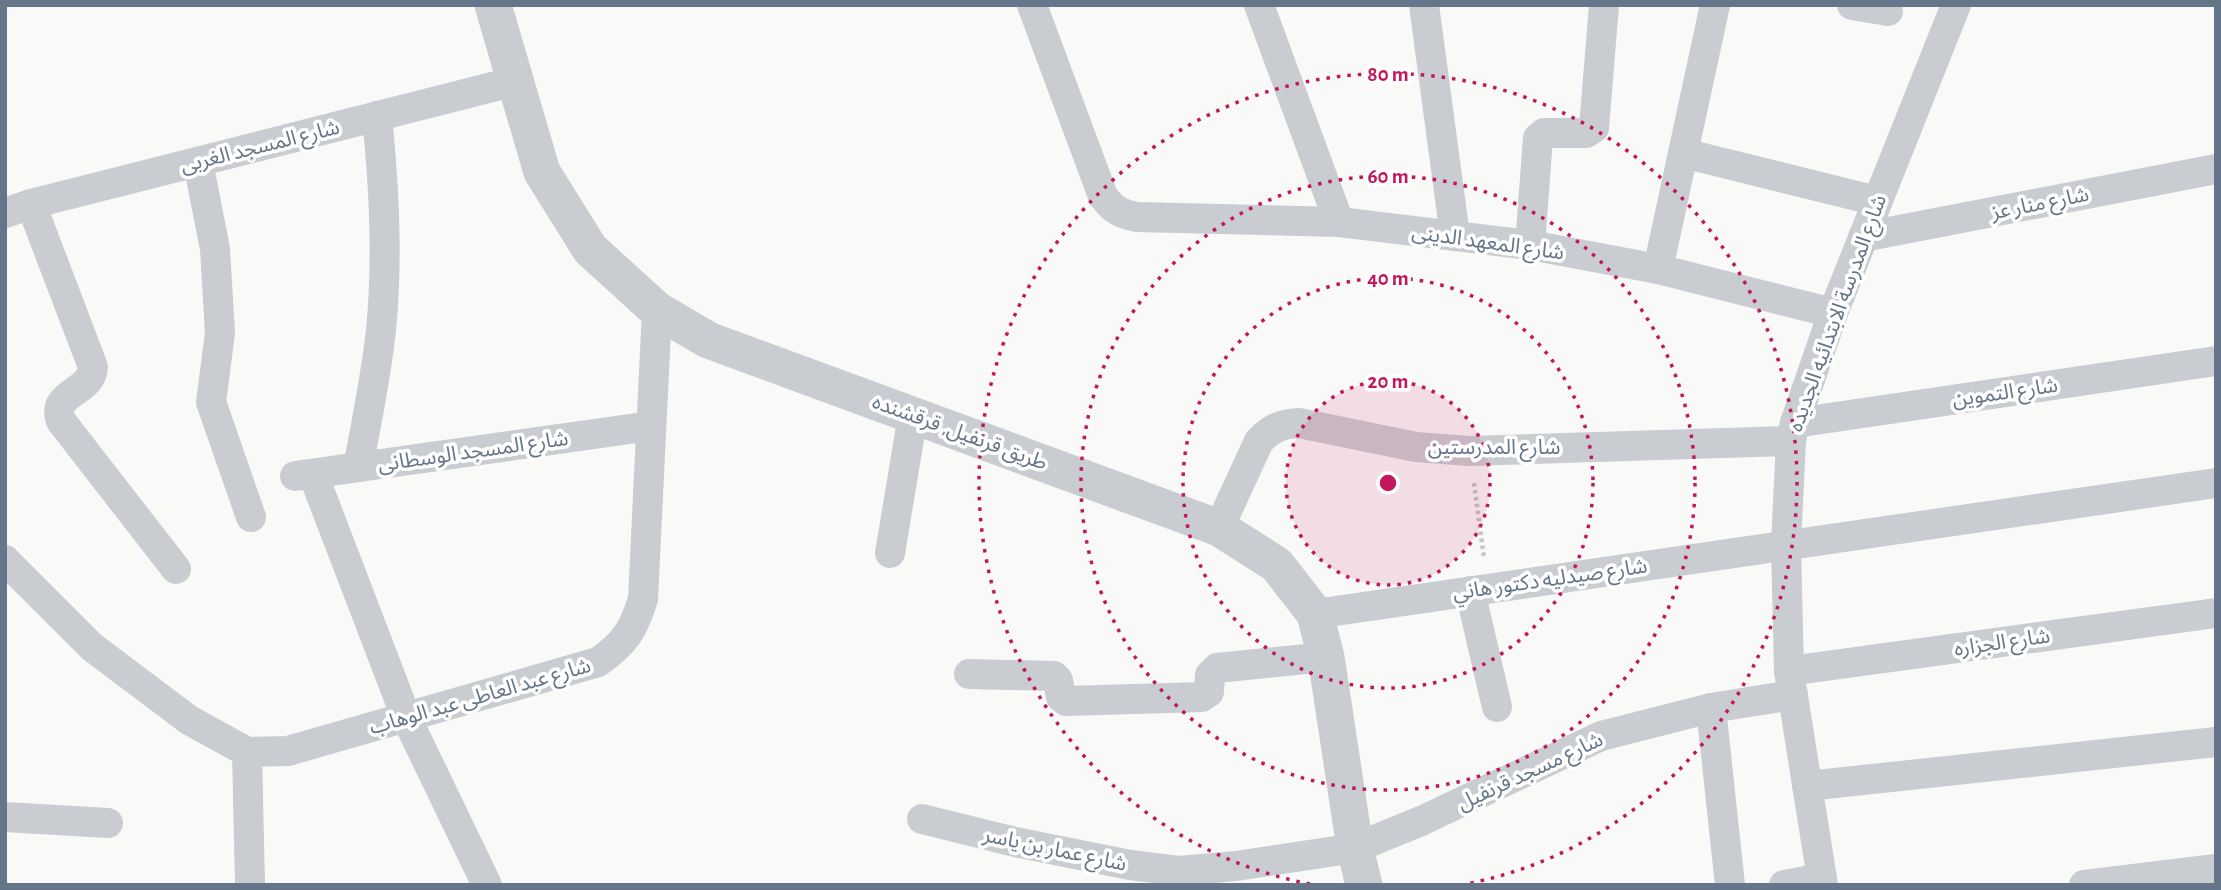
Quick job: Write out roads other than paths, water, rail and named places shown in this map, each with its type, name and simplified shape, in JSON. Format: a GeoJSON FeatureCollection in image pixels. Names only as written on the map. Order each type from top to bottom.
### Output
{"type":"FeatureCollection","features":[{"type":"Feature","properties":{"kind":"street","name":"طريق قرنفيل, قرقشنده"},"geometry":{"type":"LineString","coordinates":[[494,5],[542,172],[590,249],[657,310],[708,340],[1219,528],[1277,565],[1314,614],[1326,657],[1355,848],[1364,885]]}},
{"type":"Feature","properties":{"kind":"street","name":"شارع المعهد الدينى"},"geometry":{"type":"LineString","coordinates":[[1032,5],[1104,196],[1111,207],[1124,215],[1339,222],[1530,245],[1658,269],[1833,313]]}},
{"type":"Feature","properties":{"kind":"street"},"geometry":{"type":"LineString","coordinates":[[1259,5],[1339,222]]}},
{"type":"Feature","properties":{"kind":"street"},"geometry":{"type":"LineString","coordinates":[[1424,5],[1455,236]]}},
{"type":"Feature","properties":{"kind":"street"},"geometry":{"type":"LineString","coordinates":[[1530,245],[1538,138],[1544,133],[1586,133],[1594,128],[1604,5]]}},
{"type":"Feature","properties":{"kind":"street"},"geometry":{"type":"LineString","coordinates":[[1658,269],[1715,5]]}},
{"type":"Feature","properties":{"kind":"street"},"geometry":{"type":"LineString","coordinates":[[1852,5],[1888,11]]}},
{"type":"Feature","properties":{"kind":"street","name":"شارع المدرسة الابتدائيه الجديده"},"geometry":{"type":"LineString","coordinates":[[1823,881],[1791,683],[1786,544],[1793,432],[1833,313],[1956,5]]}},
{"type":"Feature","properties":{"kind":"street","name":"شارع المسجد الغربى"},"geometry":{"type":"LineString","coordinates":[[18,208],[516,81]]}},
{"type":"Feature","properties":{"kind":"street"},"geometry":{"type":"LineString","coordinates":[[358,467],[372,398],[383,292],[384,186],[377,116]]}},
{"type":"Feature","properties":{"kind":"street"},"geometry":{"type":"LineString","coordinates":[[1683,153],[1877,201]]}},
{"type":"Feature","properties":{"kind":"street"},"geometry":{"type":"LineString","coordinates":[[198,162],[215,249],[220,333],[211,402],[251,517]]}},
{"type":"Feature","properties":{"kind":"street","name":"شارع منار عز"},"geometry":{"type":"LineString","coordinates":[[1863,237],[2216,169]]}},
{"type":"Feature","properties":{"kind":"street"},"geometry":{"type":"LineString","coordinates":[[18,208],[93,367],[89,382],[62,400],[59,416],[176,569]]}},
{"type":"Feature","properties":{"kind":"street","name":"شارع عبد العاطى عبد الوهاب"},"geometry":{"type":"LineString","coordinates":[[247,751],[288,751],[598,662],[620,646],[635,625],[643,599],[657,310]]}},
{"type":"Feature","properties":{"kind":"street","name":"شارع التموين"},"geometry":{"type":"LineString","coordinates":[[1793,432],[2216,361]]}},
{"type":"Feature","properties":{"kind":"street"},"geometry":{"type":"LineString","coordinates":[[890,553],[913,415]]}},
{"type":"Feature","properties":{"kind":"street","name":"شارع المدرستين"},"geometry":{"type":"LineString","coordinates":[[1219,528],[1259,441],[1270,430],[1284,424],[1299,423],[1416,447],[1470,451],[1793,432]]}},
{"type":"Feature","properties":{"kind":"street","name":"شارع المسجد الوسطانى"},"geometry":{"type":"LineString","coordinates":[[407,717],[304,475],[651,426]]}},
{"type":"Feature","properties":{"kind":"street","name":"شارع صيدليه دكتور هاني"},"geometry":{"type":"LineString","coordinates":[[1314,614],[2216,483]]}},
{"type":"Feature","properties":{"kind":"street"},"geometry":{"type":"LineString","coordinates":[[5,560],[92,647],[189,720],[247,751],[250,885]]}},
{"type":"Feature","properties":{"kind":"street"},"geometry":{"type":"LineString","coordinates":[[1480,590],[1497,707]]}},
{"type":"Feature","properties":{"kind":"street","name":"شارع الجزاره"},"geometry":{"type":"LineString","coordinates":[[1791,683],[2216,613]]}},
{"type":"Feature","properties":{"kind":"street"},"geometry":{"type":"LineString","coordinates":[[969,674],[1054,676],[1058,680],[1061,697],[1066,701],[1202,696],[1209,692],[1210,675],[1217,668],[1326,657]]}},
{"type":"Feature","properties":{"kind":"street","name":"شارع مسجد قرنفيل"},"geometry":{"type":"LineString","coordinates":[[1355,848],[1421,821],[1601,736],[1711,708],[1791,683]]}},
{"type":"Feature","properties":{"kind":"street"},"geometry":{"type":"LineString","coordinates":[[1711,708],[1730,885]]}},
{"type":"Feature","properties":{"kind":"street"},"geometry":{"type":"LineString","coordinates":[[407,717],[487,885]]}},
{"type":"Feature","properties":{"kind":"street"},"geometry":{"type":"LineString","coordinates":[[1807,786],[2216,743]]}},
{"type":"Feature","properties":{"kind":"street"},"geometry":{"type":"LineString","coordinates":[[5,817],[108,823]]}},
{"type":"Feature","properties":{"kind":"street","name":"شارع عمار بن ياسر"},"geometry":{"type":"LineString","coordinates":[[922,819],[1117,863],[1179,871],[1236,866],[1355,848]]}},
{"type":"Feature","properties":{"kind":"street"},"geometry":{"type":"LineString","coordinates":[[2084,885],[2216,869]]}},
{"type":"Feature","properties":{"kind":"street"},"geometry":{"type":"LineString","coordinates":[[1784,885],[1823,881]]}}]}
